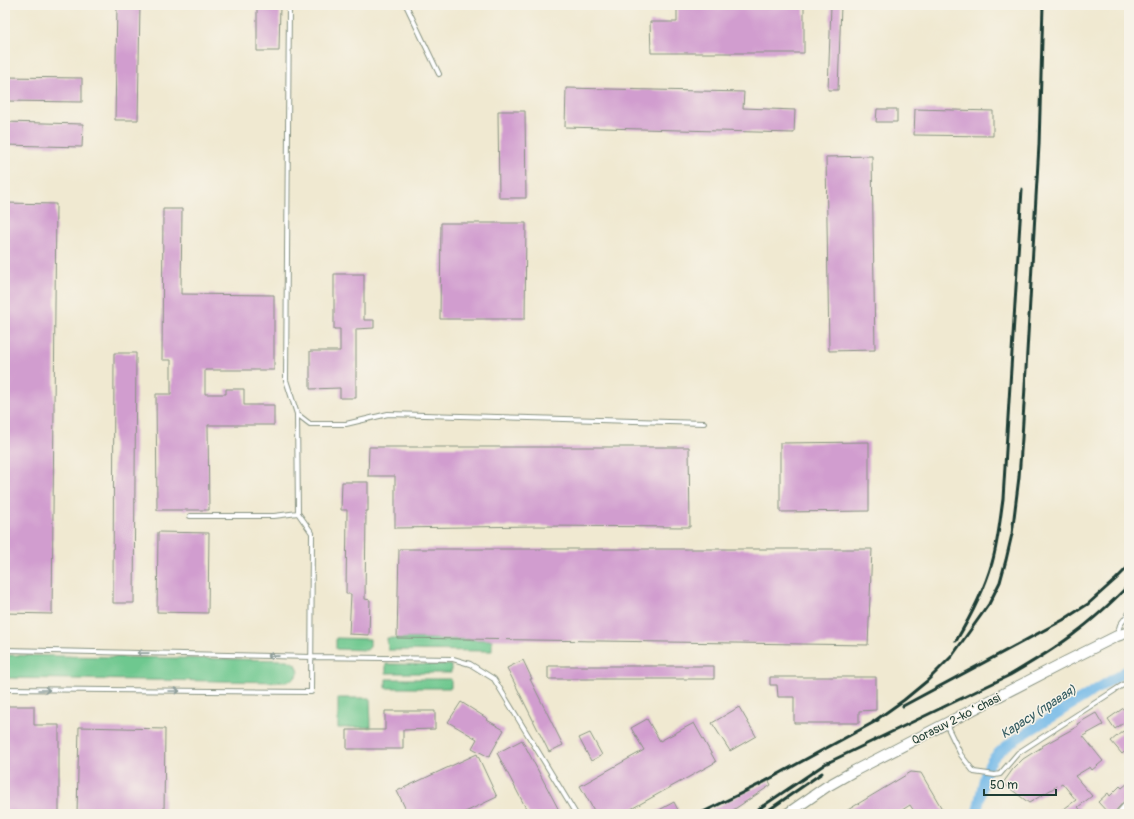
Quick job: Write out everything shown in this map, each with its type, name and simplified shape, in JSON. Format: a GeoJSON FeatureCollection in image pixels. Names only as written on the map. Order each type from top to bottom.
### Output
{"type":"FeatureCollection","features":[{"type":"Feature","properties":{"kind":"street","name":"Qorasuv 2-koʻchasi"},"geometry":{"type":"LineString","coordinates":[[787,814],[854,771],[1117,636],[1129,632]]}},
{"type":"Feature","properties":{"kind":"street"},"geometry":{"type":"LineString","coordinates":[[1120,814],[1129,804]]}},
{"type":"Feature","properties":{"kind":"lane"},"geometry":{"type":"LineString","coordinates":[[5,689],[312,692],[312,533],[298,513],[297,414],[286,380],[289,5]]}},
{"type":"Feature","properties":{"kind":"lane"},"geometry":{"type":"LineString","coordinates":[[406,5],[439,74]]}},
{"type":"Feature","properties":{"kind":"lane"},"geometry":{"type":"LineString","coordinates":[[297,414],[310,424],[346,424],[388,414],[704,422]]}},
{"type":"Feature","properties":{"kind":"lane"},"geometry":{"type":"LineString","coordinates":[[190,516],[274,516],[298,513]]}},
{"type":"Feature","properties":{"kind":"lane"},"geometry":{"type":"LineString","coordinates":[[1117,636],[1120,625],[1129,613]]}},
{"type":"Feature","properties":{"kind":"lane"},"geometry":{"type":"LineString","coordinates":[[5,650],[454,659],[470,664],[494,679],[576,814]]}},
{"type":"Feature","properties":{"kind":"lane"},"geometry":{"type":"LineString","coordinates":[[946,724],[961,755],[974,772],[995,775],[1000,774],[1018,754],[1129,681]]}},
{"type":"Feature","properties":{"kind":"path"},"geometry":{"type":"LineString","coordinates":[[1129,550],[1126,554],[1129,560]]}},
{"type":"Feature","properties":{"kind":"green space"},"geometry":{"type":"Polygon","coordinates":[[[336,638],[370,639],[370,647],[367,650],[336,649],[336,638]]]}},
{"type":"Feature","properties":{"kind":"green space"},"geometry":{"type":"Polygon","coordinates":[[[387,638],[492,640],[492,651],[388,650],[387,638]]]}},
{"type":"Feature","properties":{"kind":"green space"},"geometry":{"type":"Polygon","coordinates":[[[5,655],[287,660],[296,664],[299,672],[294,679],[286,682],[5,678],[5,655]]]}},
{"type":"Feature","properties":{"kind":"green space"},"geometry":{"type":"Polygon","coordinates":[[[386,664],[451,665],[451,673],[386,673],[386,664]]]}},
{"type":"Feature","properties":{"kind":"green space"},"geometry":{"type":"Polygon","coordinates":[[[386,679],[451,679],[451,688],[386,688],[386,679]]]}},
{"type":"Feature","properties":{"kind":"green space"},"geometry":{"type":"Polygon","coordinates":[[[338,698],[370,698],[371,727],[338,728],[338,698]]]}},
{"type":"Feature","properties":{"kind":"building"},"geometry":{"type":"Polygon","coordinates":[[[117,5],[140,5],[138,120],[115,120],[117,5]]]}},
{"type":"Feature","properties":{"kind":"building"},"geometry":{"type":"Polygon","coordinates":[[[257,5],[280,5],[279,51],[257,51],[257,5]]]}},
{"type":"Feature","properties":{"kind":"building"},"geometry":{"type":"Polygon","coordinates":[[[677,5],[804,5],[804,53],[651,53],[650,22],[677,22],[677,5]]]}},
{"type":"Feature","properties":{"kind":"building"},"geometry":{"type":"Polygon","coordinates":[[[831,5],[841,5],[838,90],[828,90],[831,5]]]}},
{"type":"Feature","properties":{"kind":"building"},"geometry":{"type":"Polygon","coordinates":[[[5,77],[82,78],[82,102],[5,101],[5,77]]]}},
{"type":"Feature","properties":{"kind":"building"},"geometry":{"type":"Polygon","coordinates":[[[566,88],[744,92],[743,108],[795,110],[794,133],[565,127],[566,88]]]}},
{"type":"Feature","properties":{"kind":"building"},"geometry":{"type":"Polygon","coordinates":[[[877,109],[897,109],[897,122],[876,122],[877,109]]]}},
{"type":"Feature","properties":{"kind":"building"},"geometry":{"type":"Polygon","coordinates":[[[915,109],[993,111],[993,136],[914,135],[915,109]]]}},
{"type":"Feature","properties":{"kind":"building"},"geometry":{"type":"Polygon","coordinates":[[[498,111],[525,111],[526,198],[499,198],[498,111]]]}},
{"type":"Feature","properties":{"kind":"building"},"geometry":{"type":"Polygon","coordinates":[[[5,122],[83,124],[82,147],[5,145],[5,122]]]}},
{"type":"Feature","properties":{"kind":"building"},"geometry":{"type":"Polygon","coordinates":[[[872,156],[875,350],[829,351],[826,157],[872,156]]]}},
{"type":"Feature","properties":{"kind":"building"},"geometry":{"type":"Polygon","coordinates":[[[5,203],[56,204],[52,614],[5,613],[5,203]]]}},
{"type":"Feature","properties":{"kind":"building"},"geometry":{"type":"Polygon","coordinates":[[[163,209],[182,209],[181,294],[274,295],[274,370],[205,370],[205,394],[226,394],[226,389],[244,389],[244,405],[274,405],[274,425],[208,425],[209,510],[157,510],[156,394],[171,394],[171,360],[162,360],[163,209]]]}},
{"type":"Feature","properties":{"kind":"building"},"geometry":{"type":"Polygon","coordinates":[[[441,223],[526,223],[525,319],[440,319],[441,223]]]}},
{"type":"Feature","properties":{"kind":"building"},"geometry":{"type":"Polygon","coordinates":[[[334,274],[364,274],[364,320],[374,320],[374,328],[356,329],[356,398],[340,398],[340,388],[310,389],[310,351],[340,351],[340,329],[334,329],[334,274]]]}},
{"type":"Feature","properties":{"kind":"building"},"geometry":{"type":"Polygon","coordinates":[[[114,353],[136,353],[134,603],[113,603],[114,353]]]}},
{"type":"Feature","properties":{"kind":"building"},"geometry":{"type":"Polygon","coordinates":[[[869,442],[869,511],[780,512],[780,443],[869,442]]]}},
{"type":"Feature","properties":{"kind":"building"},"geometry":{"type":"Polygon","coordinates":[[[369,447],[689,447],[690,527],[537,526],[395,528],[395,476],[368,476],[369,447]]]}},
{"type":"Feature","properties":{"kind":"building"},"geometry":{"type":"Polygon","coordinates":[[[342,482],[368,482],[368,511],[366,511],[365,599],[370,600],[369,635],[349,634],[351,594],[346,594],[347,510],[341,510],[342,482]]]}},
{"type":"Feature","properties":{"kind":"building"},"geometry":{"type":"Polygon","coordinates":[[[158,532],[209,533],[208,613],[157,612],[158,532]]]}},
{"type":"Feature","properties":{"kind":"building"},"geometry":{"type":"Polygon","coordinates":[[[399,549],[872,549],[868,645],[397,638],[399,549]]]}},
{"type":"Feature","properties":{"kind":"building"},"geometry":{"type":"Polygon","coordinates":[[[523,660],[532,679],[530,679],[563,745],[549,752],[507,668],[523,660]]]}},
{"type":"Feature","properties":{"kind":"building"},"geometry":{"type":"Polygon","coordinates":[[[548,666],[714,666],[714,679],[548,679],[548,666]]]}},
{"type":"Feature","properties":{"kind":"building"},"geometry":{"type":"Polygon","coordinates":[[[770,677],[876,677],[876,710],[859,711],[859,723],[794,723],[794,697],[778,697],[777,685],[770,685],[770,677]]]}},
{"type":"Feature","properties":{"kind":"building"},"geometry":{"type":"Polygon","coordinates":[[[461,702],[504,730],[489,757],[472,748],[477,739],[448,722],[461,702]]]}},
{"type":"Feature","properties":{"kind":"building"},"geometry":{"type":"Polygon","coordinates":[[[5,706],[34,706],[34,725],[59,725],[59,814],[5,814],[5,706]]]}},
{"type":"Feature","properties":{"kind":"building"},"geometry":{"type":"Polygon","coordinates":[[[739,707],[756,736],[730,751],[712,723],[739,707]]]}},
{"type":"Feature","properties":{"kind":"building"},"geometry":{"type":"Polygon","coordinates":[[[1125,707],[1129,713],[1129,719],[1115,729],[1108,719],[1125,707]]]}},
{"type":"Feature","properties":{"kind":"building"},"geometry":{"type":"Polygon","coordinates":[[[385,711],[435,711],[435,729],[403,730],[403,749],[347,749],[347,730],[385,730],[385,711]]]}},
{"type":"Feature","properties":{"kind":"building"},"geometry":{"type":"Polygon","coordinates":[[[1096,713],[1103,725],[1083,736],[1103,761],[1092,770],[1090,767],[1075,776],[1092,796],[1078,807],[1084,814],[1057,814],[1076,800],[1062,783],[1029,803],[1003,783],[1013,769],[1023,759],[1042,746],[1078,726],[1077,724],[1096,713]]]}},
{"type":"Feature","properties":{"kind":"building"},"geometry":{"type":"Polygon","coordinates":[[[647,719],[660,741],[694,723],[716,762],[622,814],[596,814],[580,786],[644,750],[631,728],[647,719]]]}},
{"type":"Feature","properties":{"kind":"building"},"geometry":{"type":"Polygon","coordinates":[[[79,727],[165,729],[164,814],[77,814],[79,727]]]}},
{"type":"Feature","properties":{"kind":"building"},"geometry":{"type":"Polygon","coordinates":[[[1123,731],[1129,739],[1129,748],[1122,754],[1111,741],[1123,731]]]}},
{"type":"Feature","properties":{"kind":"building"},"geometry":{"type":"Polygon","coordinates":[[[590,733],[602,755],[591,761],[579,738],[590,733]]]}},
{"type":"Feature","properties":{"kind":"building"},"geometry":{"type":"Polygon","coordinates":[[[522,740],[561,814],[529,814],[497,753],[522,740]]]}},
{"type":"Feature","properties":{"kind":"building"},"geometry":{"type":"Polygon","coordinates":[[[477,754],[497,797],[461,814],[408,814],[397,791],[477,754]]]}},
{"type":"Feature","properties":{"kind":"building"},"geometry":{"type":"Polygon","coordinates":[[[911,772],[921,773],[945,814],[916,814],[910,805],[896,814],[841,814],[911,772]]]}},
{"type":"Feature","properties":{"kind":"building"},"geometry":{"type":"Polygon","coordinates":[[[769,781],[771,785],[727,814],[702,814],[769,781]]]}},
{"type":"Feature","properties":{"kind":"building"},"geometry":{"type":"Polygon","coordinates":[[[1129,782],[1129,799],[1125,800],[1113,814],[1109,814],[1098,802],[1108,793],[1110,796],[1120,786],[1122,788],[1129,782]]]}},
{"type":"Feature","properties":{"kind":"building"},"geometry":{"type":"Polygon","coordinates":[[[674,802],[680,814],[652,814],[674,802]]]}},
{"type":"Feature","properties":{"kind":"waterway","name":"Карасу (правая)"},"geometry":{"type":"LineString","coordinates":[[976,814],[987,769],[997,754],[1010,743],[1129,669]]}},
{"type":"Feature","properties":{"kind":"railway"},"geometry":{"type":"LineString","coordinates":[[873,722],[904,700],[927,681],[952,656],[989,604],[1000,582],[1006,560],[1012,534],[1022,438],[1039,145],[1043,5]]}},
{"type":"Feature","properties":{"kind":"railway"},"geometry":{"type":"LineString","coordinates":[[956,641],[972,613],[989,573],[999,531],[1003,499],[1022,189]]}},
{"type":"Feature","properties":{"kind":"railway"},"geometry":{"type":"LineString","coordinates":[[903,706],[1063,620],[1088,604],[1129,566]]}},
{"type":"Feature","properties":{"kind":"railway"},"geometry":{"type":"LineString","coordinates":[[751,814],[825,764],[1010,675],[1035,660],[1082,628],[1129,585]]}},
{"type":"Feature","properties":{"kind":"railway"},"geometry":{"type":"LineString","coordinates":[[699,814],[762,783],[878,720]]}},
{"type":"Feature","properties":{"kind":"railway"},"geometry":{"type":"LineString","coordinates":[[763,814],[822,773]]}}]}
